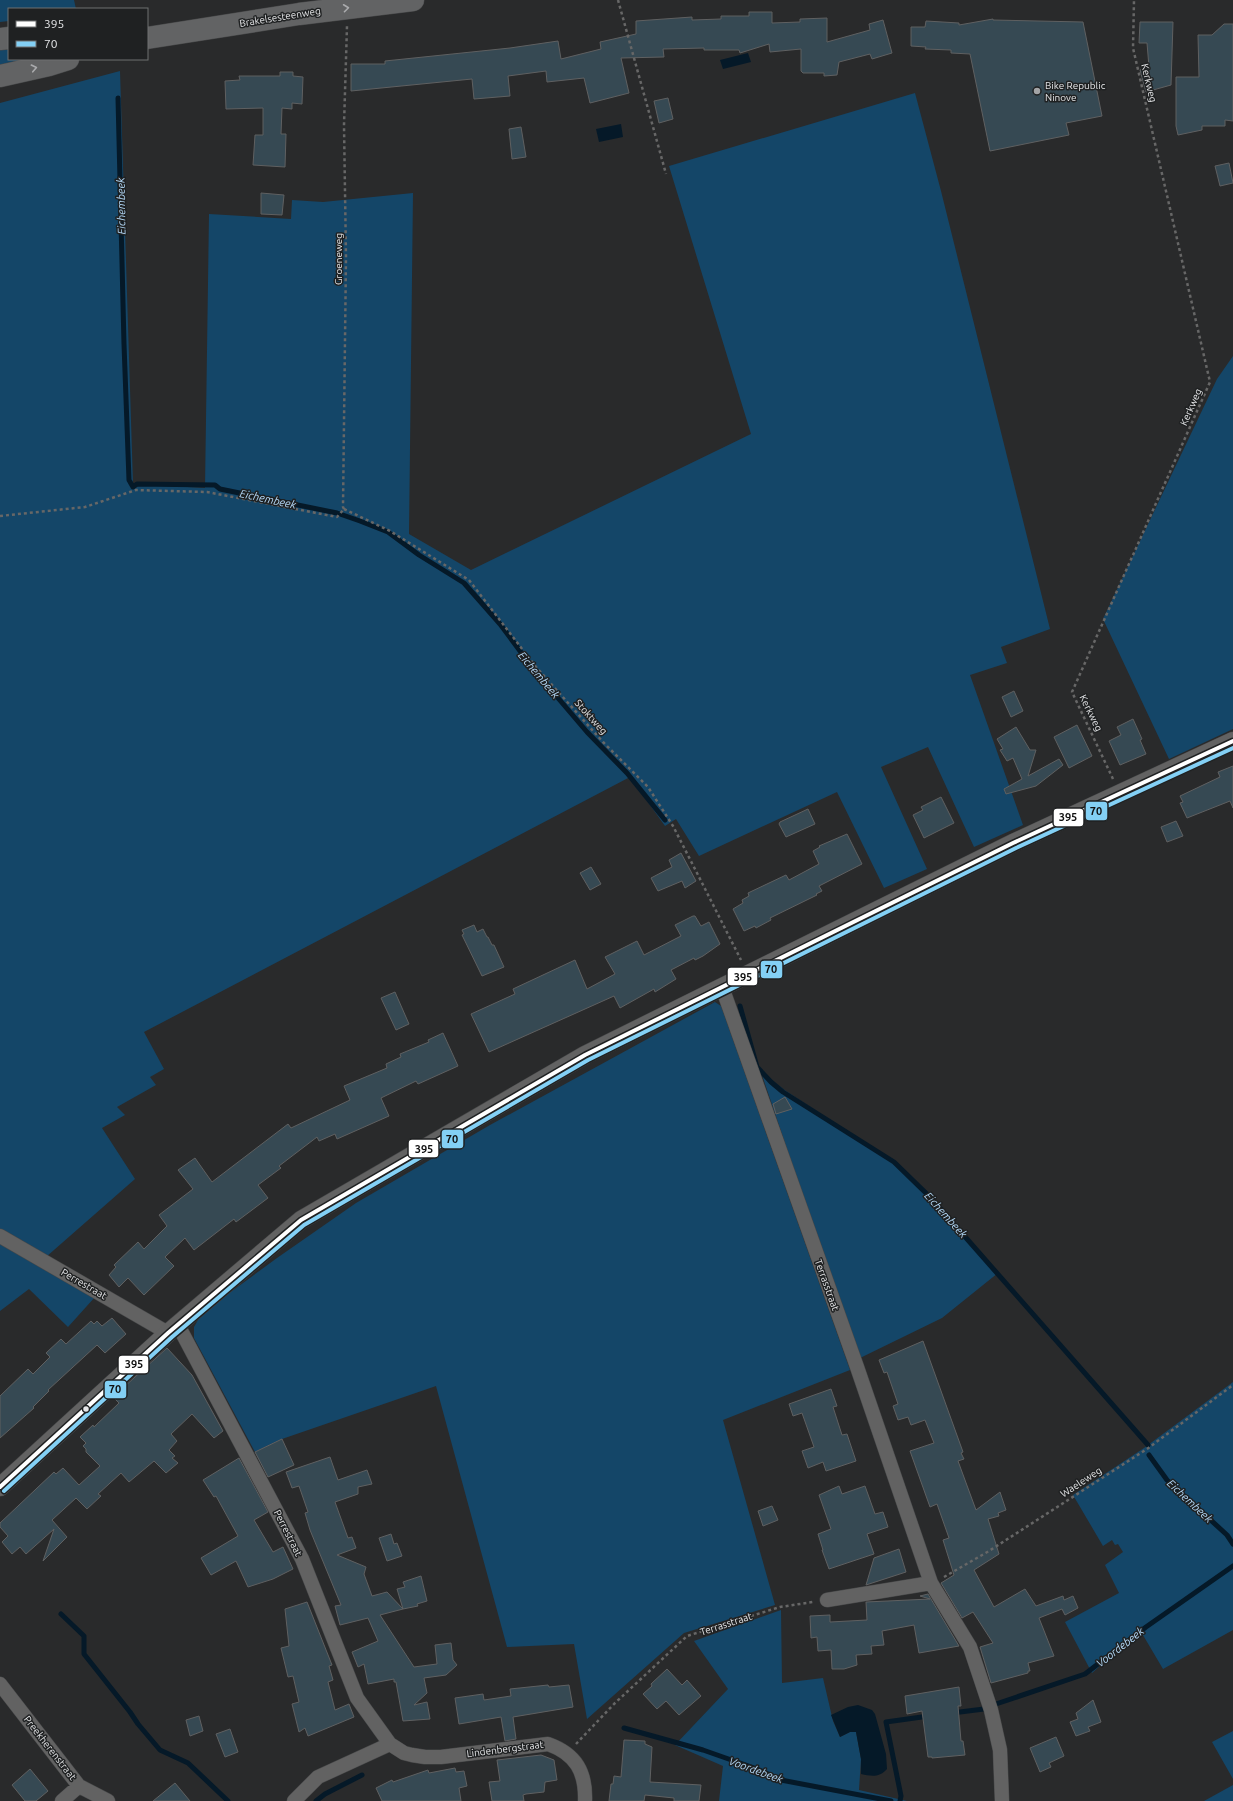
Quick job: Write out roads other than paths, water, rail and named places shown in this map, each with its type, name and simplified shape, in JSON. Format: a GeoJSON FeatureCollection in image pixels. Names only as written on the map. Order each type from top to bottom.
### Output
{"type":"FeatureCollection","features":[{"type":"Feature","properties":{"kind":"main road","name":"Brakelsesteenweg"},"geometry":{"type":"LineString","coordinates":[[148,25],[209,17],[311,0]]}},
{"type":"Feature","properties":{"kind":"main road","name":"Brakelsesteenweg"},"geometry":{"type":"LineString","coordinates":[[148,38],[346,8],[413,0]]}},
{"type":"Feature","properties":{"kind":"main road"},"geometry":{"type":"LineString","coordinates":[[0,76],[65,60]]}},
{"type":"Feature","properties":{"kind":"street"},"geometry":{"type":"LineString","coordinates":[[0,1487],[173,1329],[302,1220],[586,1055],[1013,843],[1233,741]]}},
{"type":"Feature","properties":{"kind":"street","name":"Terrasstraat"},"geometry":{"type":"LineString","coordinates":[[722,987],[857,1367],[931,1583],[970,1647],[989,1704],[1000,1750],[1002,1801]]}},
{"type":"Feature","properties":{"kind":"street","name":"Perrestraat"},"geometry":{"type":"LineString","coordinates":[[0,1236],[173,1329],[238,1437],[302,1559],[357,1698],[390,1744]]}},
{"type":"Feature","properties":{"kind":"street"},"geometry":{"type":"LineString","coordinates":[[827,1600],[931,1583]]}},
{"type":"Feature","properties":{"kind":"street","name":"Preekherenstraat"},"geometry":{"type":"LineString","coordinates":[[0,1684],[80,1786],[108,1801]]}},
{"type":"Feature","properties":{"kind":"street"},"geometry":{"type":"LineString","coordinates":[[294,1801],[318,1777],[390,1744]]}},
{"type":"Feature","properties":{"kind":"street","name":"Lindenbergstraat"},"geometry":{"type":"LineString","coordinates":[[390,1744],[404,1753],[425,1757],[441,1757],[548,1744],[567,1753],[579,1766],[586,1786],[585,1801]]}},
{"type":"Feature","properties":{"kind":"street"},"geometry":{"type":"LineString","coordinates":[[62,1801],[80,1786]]}},
{"type":"Feature","properties":{"kind":"waterway","name":"Eichembeek"},"geometry":{"type":"LineString","coordinates":[[118,98],[129,480],[133,487],[137,484],[215,485],[220,489],[337,513],[388,532],[419,555],[464,583],[500,624],[535,671],[587,732],[627,773],[665,820]]}},
{"type":"Feature","properties":{"kind":"waterway","name":"Eichembeek"},"geometry":{"type":"LineString","coordinates":[[740,1006],[757,1067],[783,1092],[894,1162],[931,1198],[1148,1445]]}},
{"type":"Feature","properties":{"kind":"waterway","name":"Eichembeek"},"geometry":{"type":"LineString","coordinates":[[1149,1455],[1167,1480],[1227,1535],[1233,1544]]}},
{"type":"Feature","properties":{"kind":"waterway","name":"Voordebeek"},"geometry":{"type":"LineString","coordinates":[[996,1704],[1085,1674],[1146,1627],[1233,1566]]}},
{"type":"Feature","properties":{"kind":"waterway"},"geometry":{"type":"LineString","coordinates":[[61,1614],[84,1636],[84,1654],[160,1750],[188,1763],[228,1801]]}},
{"type":"Feature","properties":{"kind":"waterway","name":"Voordebeek"},"geometry":{"type":"LineString","coordinates":[[952,1713],[984,1709]]}},
{"type":"Feature","properties":{"kind":"waterway","name":"Voordebeek"},"geometry":{"type":"LineString","coordinates":[[900,1801],[901,1796],[886,1722],[929,1716]]}},
{"type":"Feature","properties":{"kind":"waterway","name":"Voordebeek"},"geometry":{"type":"LineString","coordinates":[[624,1728],[703,1750],[757,1769],[781,1780],[891,1801]]}},
{"type":"Feature","properties":{"kind":"waterway","name":"Voordebeek"},"geometry":{"type":"LineString","coordinates":[[316,1801],[325,1794],[362,1775]]}},
{"type":"Feature","properties":{"kind":"place","name":"Bike Republic Ninove"},"geometry":{"type":"Point","coordinates":[1037,91]}}]}
